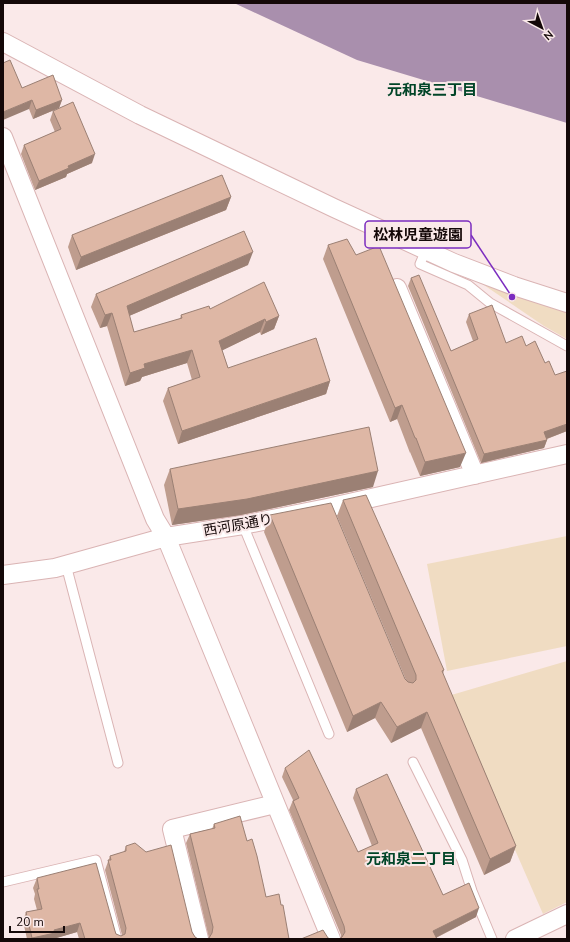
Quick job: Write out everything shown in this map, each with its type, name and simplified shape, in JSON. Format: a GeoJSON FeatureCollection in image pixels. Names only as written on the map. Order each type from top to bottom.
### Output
{"type":"FeatureCollection","features":[{"type":"Feature","properties":{"kind":"street"},"geometry":{"type":"LineString","coordinates":[[3,42],[146,118],[298,192],[454,263],[508,284],[567,303]]}},
{"type":"Feature","properties":{"kind":"street"},"geometry":{"type":"LineString","coordinates":[[3,137],[8,164],[155,519],[166,537],[274,804],[331,939]]}},
{"type":"Feature","properties":{"kind":"street"},"geometry":{"type":"LineString","coordinates":[[397,288],[475,475]]}},
{"type":"Feature","properties":{"kind":"street","name":"西河原通り"},"geometry":{"type":"LineString","coordinates":[[3,575],[55,568],[166,537],[328,512],[475,475],[567,454]]}},
{"type":"Feature","properties":{"kind":"street"},"geometry":{"type":"LineString","coordinates":[[199,939],[172,829],[274,804]]}},
{"type":"Feature","properties":{"kind":"street"},"geometry":{"type":"LineString","coordinates":[[515,939],[567,914]]}},
{"type":"Feature","properties":{"kind":"lane"},"geometry":{"type":"LineString","coordinates":[[426,250],[420,264],[468,285],[490,303],[567,346]]}},
{"type":"Feature","properties":{"kind":"lane"},"geometry":{"type":"LineString","coordinates":[[243,525],[329,734]]}},
{"type":"Feature","properties":{"kind":"lane"},"geometry":{"type":"LineString","coordinates":[[66,565],[118,763]]}},
{"type":"Feature","properties":{"kind":"lane"},"geometry":{"type":"LineString","coordinates":[[413,762],[462,860],[472,890],[492,939]]}},
{"type":"Feature","properties":{"kind":"lane"},"geometry":{"type":"LineString","coordinates":[[3,882],[96,860],[114,938]]}},
{"type":"Feature","properties":{"kind":"shaded area"},"geometry":{"type":"Polygon","coordinates":[[[234,3],[567,3],[567,123],[357,60],[234,3]]]}},
{"type":"Feature","properties":{"kind":"shaded area"},"geometry":{"type":"Polygon","coordinates":[[[478,281],[567,313],[567,339],[544,326],[478,281]]]}},
{"type":"Feature","properties":{"kind":"shaded area"},"geometry":{"type":"Polygon","coordinates":[[[567,536],[567,646],[447,671],[427,564],[567,536]]]}},
{"type":"Feature","properties":{"kind":"shaded area"},"geometry":{"type":"Polygon","coordinates":[[[567,661],[567,902],[543,914],[448,696],[567,661]]]}},
{"type":"Feature","properties":{"kind":"building"},"geometry":{"type":"Polygon","coordinates":[[[10,60],[22,88],[53,75],[62,100],[36,110],[32,100],[3,112],[3,63],[10,60]]]}},
{"type":"Feature","properties":{"kind":"building"},"geometry":{"type":"Polygon","coordinates":[[[73,102],[95,154],[68,166],[69,168],[39,181],[24,145],[61,129],[53,111],[73,102]]]}},
{"type":"Feature","properties":{"kind":"building"},"geometry":{"type":"Polygon","coordinates":[[[222,175],[231,197],[81,257],[72,235],[222,175]]]}},
{"type":"Feature","properties":{"kind":"building"},"geometry":{"type":"Polygon","coordinates":[[[244,231],[253,252],[127,306],[134,332],[182,318],[181,315],[209,306],[210,309],[264,282],[279,316],[266,322],[265,319],[219,341],[228,368],[316,338],[330,381],[182,431],[168,388],[200,377],[192,350],[144,364],[145,368],[130,373],[112,313],[105,315],[96,294],[244,231]]]}},
{"type":"Feature","properties":{"kind":"building"},"geometry":{"type":"Polygon","coordinates":[[[347,239],[356,255],[379,246],[466,453],[425,462],[402,405],[395,408],[328,245],[347,239]]]}},
{"type":"Feature","properties":{"kind":"building"},"geometry":{"type":"Polygon","coordinates":[[[419,275],[451,351],[478,339],[469,314],[492,305],[506,343],[522,336],[526,346],[535,341],[545,363],[549,361],[555,375],[567,371],[567,424],[544,432],[547,440],[484,454],[411,278],[419,275]]]}},
{"type":"Feature","properties":{"kind":"building"},"geometry":{"type":"Polygon","coordinates":[[[369,427],[378,471],[247,499],[178,509],[170,469],[369,427]]]}},
{"type":"Feature","properties":{"kind":"building"},"geometry":{"type":"Polygon","coordinates":[[[366,495],[444,670],[442,671],[516,846],[490,859],[427,712],[397,727],[381,702],[353,716],[270,515],[331,503],[405,679],[408,682],[413,683],[416,680],[416,675],[343,500],[366,495]]]}},
{"type":"Feature","properties":{"kind":"building"},"geometry":{"type":"Polygon","coordinates":[[[309,750],[358,852],[378,843],[356,789],[387,774],[443,895],[469,883],[479,908],[433,931],[437,939],[339,939],[345,932],[344,926],[293,801],[299,798],[285,768],[309,750]]]}},
{"type":"Feature","properties":{"kind":"building"},"geometry":{"type":"Polygon","coordinates":[[[240,816],[247,841],[252,839],[266,897],[279,894],[281,905],[283,905],[289,939],[207,939],[212,933],[213,927],[190,834],[215,828],[214,824],[240,816]]]}},
{"type":"Feature","properties":{"kind":"building"},"geometry":{"type":"Polygon","coordinates":[[[135,843],[146,852],[171,845],[192,932],[198,939],[85,939],[80,923],[54,930],[55,933],[32,938],[26,912],[42,909],[37,889],[39,889],[37,878],[96,863],[116,934],[121,936],[125,934],[126,928],[108,860],[111,860],[110,856],[126,851],[126,846],[135,843]]]}},
{"type":"Feature","properties":{"kind":"building"},"geometry":{"type":"Polygon","coordinates":[[[323,930],[330,939],[301,939],[323,930]]]}},
{"type":"Feature","properties":{"kind":"place","name":"松林児童遊園"},"geometry":{"type":"Point","coordinates":[512,297]}},
{"type":"Feature","properties":{"kind":"district","name":"元和泉三丁目"},"geometry":{"type":"Point","coordinates":[432,90]}},
{"type":"Feature","properties":{"kind":"district","name":"元和泉二丁目"},"geometry":{"type":"Point","coordinates":[411,859]}}]}
